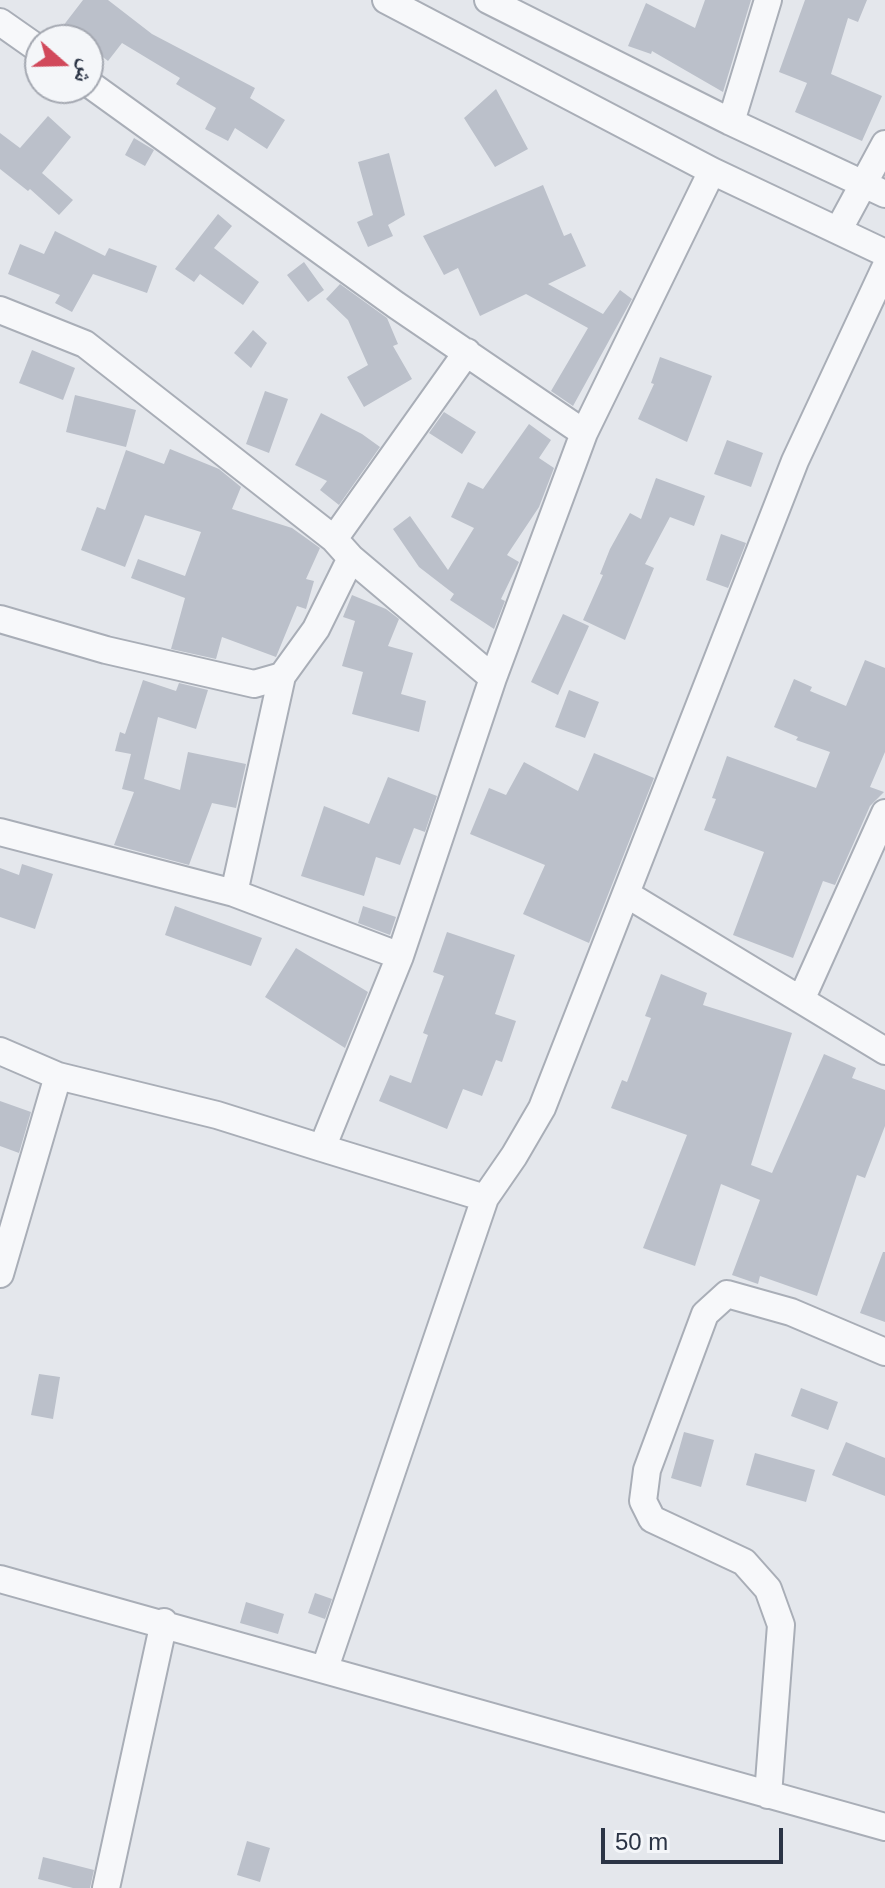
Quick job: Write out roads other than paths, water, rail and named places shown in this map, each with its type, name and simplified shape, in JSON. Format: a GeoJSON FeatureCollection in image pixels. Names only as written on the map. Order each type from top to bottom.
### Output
{"type":"FeatureCollection","features":[{"type":"Feature","properties":{"kind":"street"},"geometry":{"type":"LineString","coordinates":[[386,0],[712,171],[885,253]]}},
{"type":"Feature","properties":{"kind":"street"},"geometry":{"type":"LineString","coordinates":[[488,0],[731,122],[874,189]]}},
{"type":"Feature","properties":{"kind":"street"},"geometry":{"type":"LineString","coordinates":[[731,122],[768,0]]}},
{"type":"Feature","properties":{"kind":"street"},"geometry":{"type":"LineString","coordinates":[[0,22],[24,39]]}},
{"type":"Feature","properties":{"kind":"street"},"geometry":{"type":"LineString","coordinates":[[104,94],[584,433]]}},
{"type":"Feature","properties":{"kind":"street"},"geometry":{"type":"LineString","coordinates":[[839,229],[874,189],[885,144]]}},
{"type":"Feature","properties":{"kind":"street"},"geometry":{"type":"LineString","coordinates":[[322,1148],[400,956],[493,678],[584,433],[712,171]]}},
{"type":"Feature","properties":{"kind":"street"},"geometry":{"type":"LineString","coordinates":[[325,1668],[485,1198],[542,1108],[628,895],[795,461],[885,268]]}},
{"type":"Feature","properties":{"kind":"street"},"geometry":{"type":"LineString","coordinates":[[0,310],[85,344],[342,548],[493,678]]}},
{"type":"Feature","properties":{"kind":"street"},"geometry":{"type":"LineString","coordinates":[[234,893],[282,676],[316,629],[342,548],[467,352]]}},
{"type":"Feature","properties":{"kind":"street"},"geometry":{"type":"LineString","coordinates":[[0,619],[106,650],[254,684],[282,676]]}},
{"type":"Feature","properties":{"kind":"street"},"geometry":{"type":"LineString","coordinates":[[801,1000],[885,813]]}},
{"type":"Feature","properties":{"kind":"street"},"geometry":{"type":"LineString","coordinates":[[0,832],[234,893],[400,956]]}},
{"type":"Feature","properties":{"kind":"street"},"geometry":{"type":"LineString","coordinates":[[628,895],[885,1051]]}},
{"type":"Feature","properties":{"kind":"street"},"geometry":{"type":"LineString","coordinates":[[0,1051],[58,1076],[217,1115],[485,1198]]}},
{"type":"Feature","properties":{"kind":"street"},"geometry":{"type":"LineString","coordinates":[[0,1274],[58,1076]]}},
{"type":"Feature","properties":{"kind":"street"},"geometry":{"type":"LineString","coordinates":[[768,1795],[781,1625],[768,1589],[744,1562],[652,1519],[643,1501],[647,1470],[705,1314],[727,1294],[791,1312],[885,1352]]}},
{"type":"Feature","properties":{"kind":"street"},"geometry":{"type":"LineString","coordinates":[[0,1579],[164,1622],[885,1827]]}},
{"type":"Feature","properties":{"kind":"street"},"geometry":{"type":"LineString","coordinates":[[106,1888],[164,1622]]}}]}
